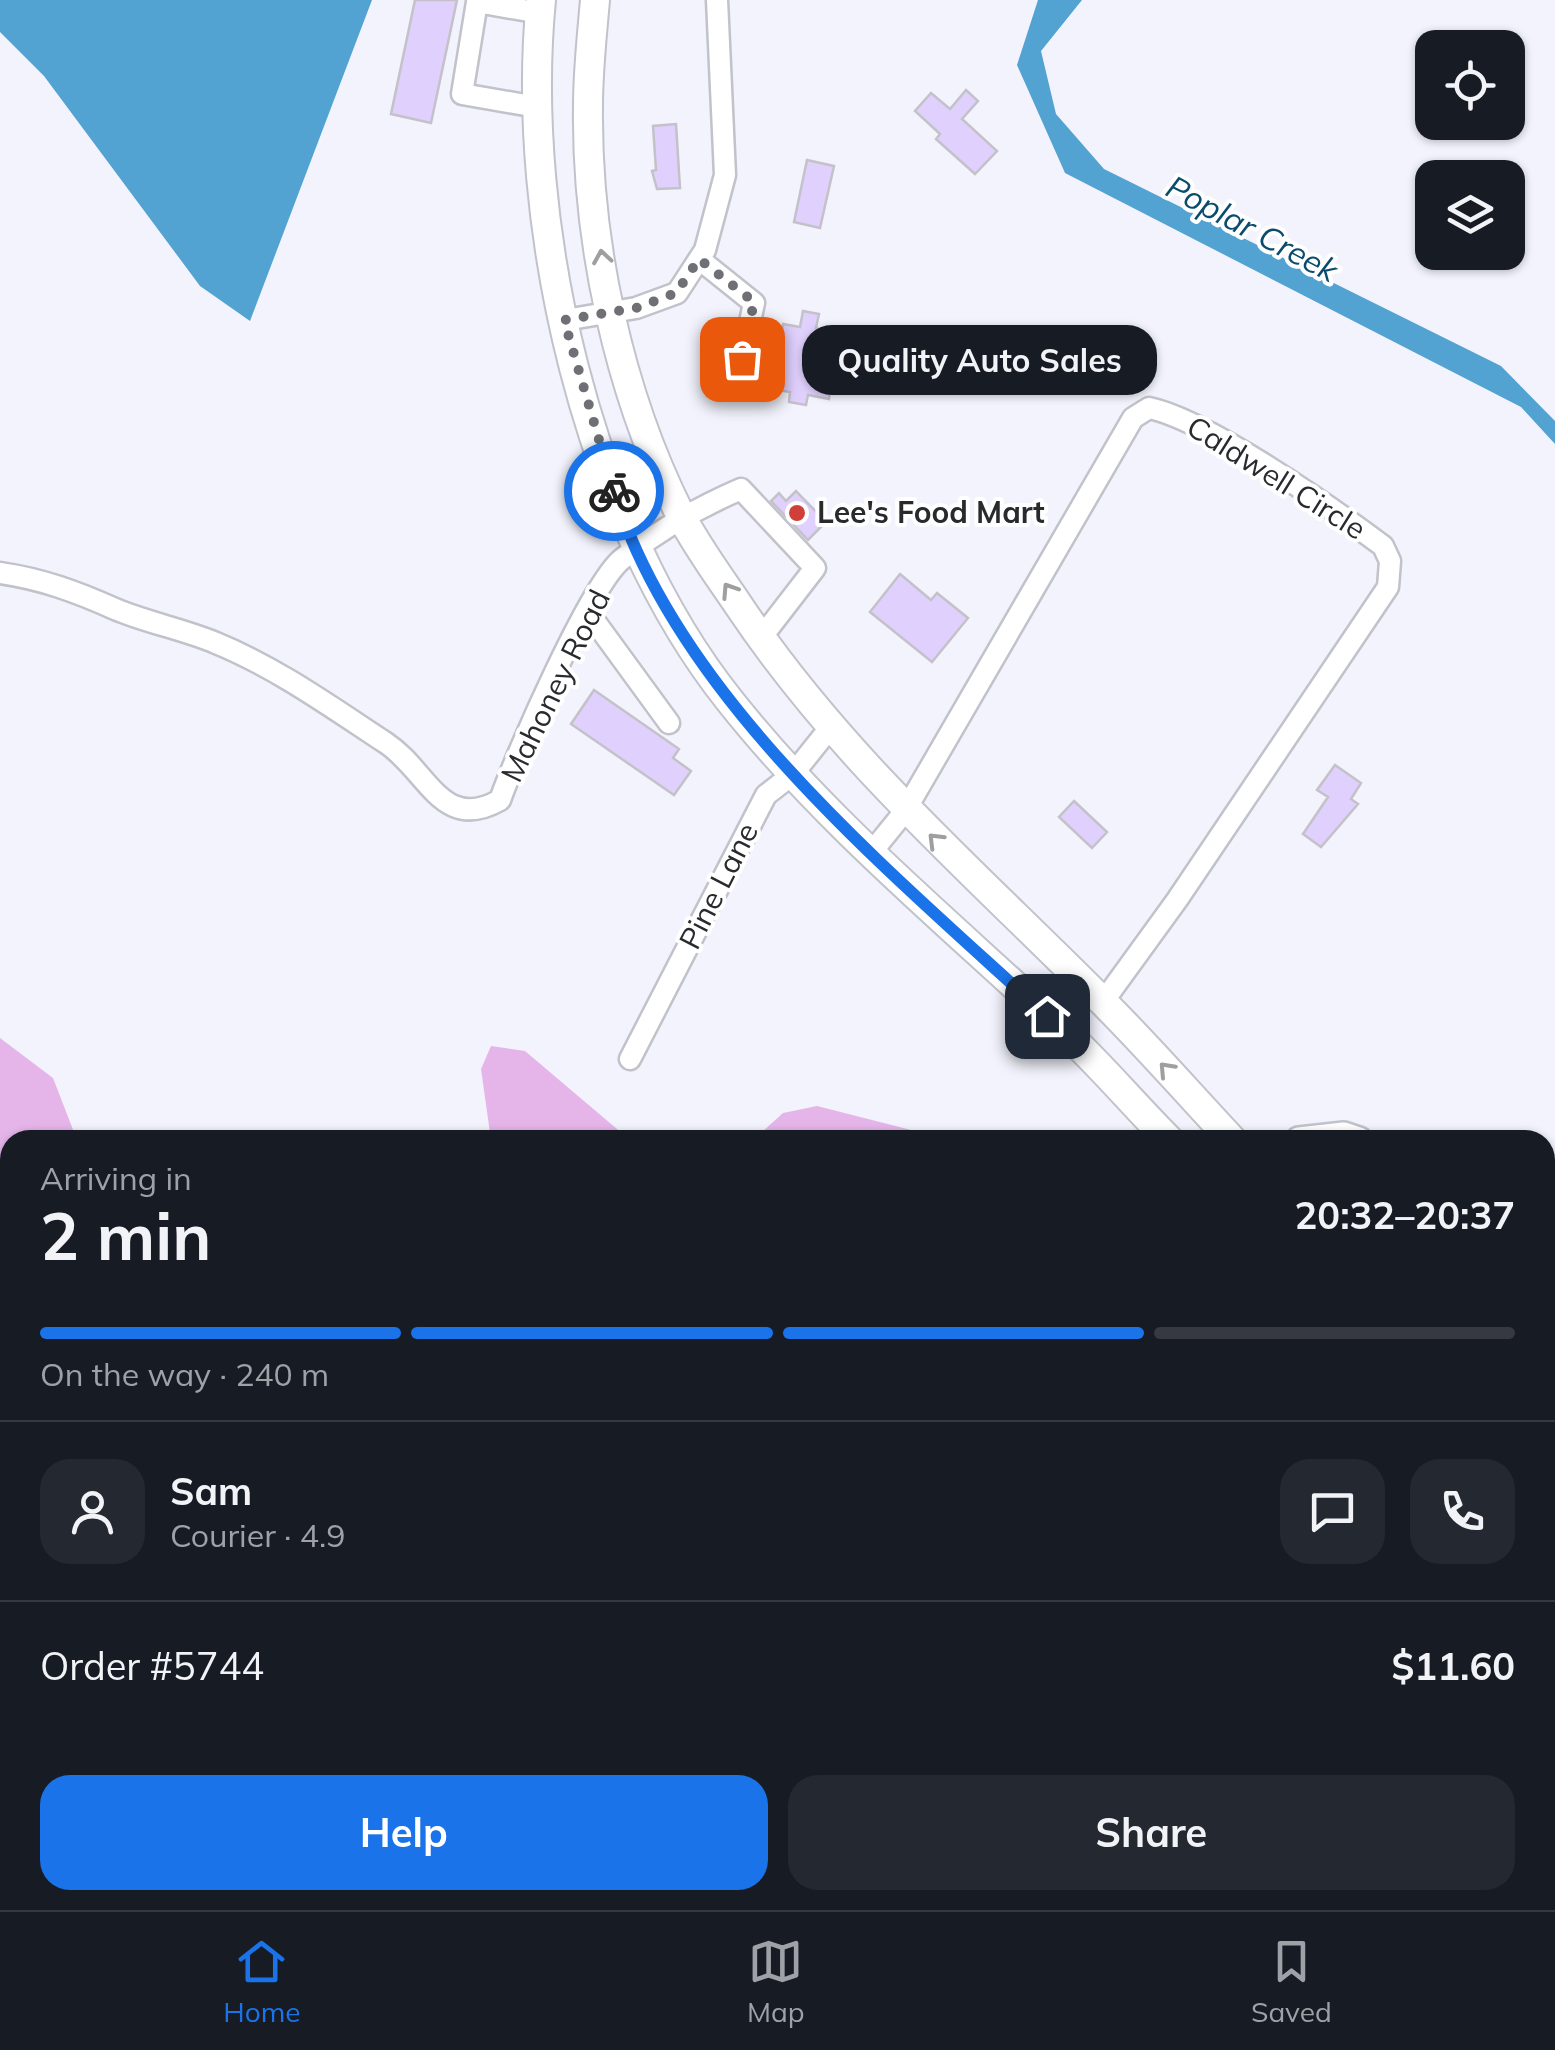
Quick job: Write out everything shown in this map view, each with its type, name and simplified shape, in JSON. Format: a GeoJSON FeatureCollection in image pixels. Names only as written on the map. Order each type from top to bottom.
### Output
{"type":"FeatureCollection","features":[{"type":"Feature","properties":{"kind":"highway"},"geometry":{"type":"LineString","coordinates":[[594,0],[588,107],[594,208],[611,312],[637,404],[680,515],[760,638],[829,728],[905,810],[1103,1002],[1223,1130]]}},
{"type":"Feature","properties":{"kind":"highway"},"geometry":{"type":"LineString","coordinates":[[541,6],[534,77],[544,214],[564,320],[621,515],[637,550],[729,700],[794,774],[870,853],[1072,1039],[1159,1130]]}},
{"type":"Feature","properties":{"kind":"street"},"geometry":{"type":"LineString","coordinates":[[564,320],[611,312],[676,293],[699,259],[726,175],[717,0]]}},
{"type":"Feature","properties":{"kind":"street"},"geometry":{"type":"LineString","coordinates":[[536,107],[462,94],[477,2],[541,6]]}},
{"type":"Feature","properties":{"kind":"street"},"geometry":{"type":"LineString","coordinates":[[699,259],[754,302],[736,387]]}},
{"type":"Feature","properties":{"kind":"street","name":"Caldwell Circle"},"geometry":{"type":"LineString","coordinates":[[870,853],[905,810],[1133,418],[1150,408],[1172,413],[1208,432],[1383,546],[1390,561],[1388,587],[1177,900],[1103,1002]]}},
{"type":"Feature","properties":{"kind":"street","name":"Mahoney Road"},"geometry":{"type":"LineString","coordinates":[[0,574],[78,589],[116,609],[214,642],[271,668],[392,748],[453,808],[469,812],[500,800],[514,762],[588,612],[619,561],[680,515],[741,489],[815,568],[760,638]]}},
{"type":"Feature","properties":{"kind":"street"},"geometry":{"type":"LineString","coordinates":[[588,612],[669,723]]}},
{"type":"Feature","properties":{"kind":"street","name":"Pine Lane"},"geometry":{"type":"LineString","coordinates":[[630,1059],[766,794],[794,774],[829,728]]}},
{"type":"Feature","properties":{"kind":"shaded area"},"geometry":{"type":"Polygon","coordinates":[[[0,1038],[53,1078],[73,1130],[0,1130],[0,1038]]]}},
{"type":"Feature","properties":{"kind":"shaded area"},"geometry":{"type":"Polygon","coordinates":[[[491,1046],[525,1051],[618,1130],[490,1130],[481,1069],[491,1046]]]}},
{"type":"Feature","properties":{"kind":"shaded area"},"geometry":{"type":"Polygon","coordinates":[[[817,1106],[911,1130],[764,1130],[783,1113],[817,1106]]]}},
{"type":"Feature","properties":{"kind":"water"},"geometry":{"type":"Polygon","coordinates":[[[0,0],[372,0],[250,321],[200,286],[44,76],[0,32],[0,0]]]}},
{"type":"Feature","properties":{"kind":"water","name":"Poplar Creek"},"geometry":{"type":"Polygon","coordinates":[[[1038,0],[1082,0],[1041,51],[1056,114],[1104,169],[1501,366],[1555,421],[1555,444],[1521,407],[1065,173],[1017,65],[1038,0]]]}},
{"type":"Feature","properties":{"kind":"building"},"geometry":{"type":"Polygon","coordinates":[[[415,0],[457,0],[431,123],[391,114],[415,0]]]}},
{"type":"Feature","properties":{"kind":"building"},"geometry":{"type":"Polygon","coordinates":[[[966,90],[978,101],[962,119],[997,151],[975,174],[936,139],[940,134],[915,111],[931,93],[950,109],[966,90]]]}},
{"type":"Feature","properties":{"kind":"building"},"geometry":{"type":"Polygon","coordinates":[[[676,124],[680,188],[657,189],[652,171],[656,170],[653,126],[676,124]]]}},
{"type":"Feature","properties":{"kind":"building"},"geometry":{"type":"Polygon","coordinates":[[[807,160],[834,166],[820,228],[794,222],[807,160]]]}},
{"type":"Feature","properties":{"kind":"building"},"geometry":{"type":"Polygon","coordinates":[[[803,311],[819,314],[816,328],[836,336],[829,399],[808,395],[806,405],[789,402],[790,392],[772,389],[783,324],[800,327],[803,311]]]}},
{"type":"Feature","properties":{"kind":"building","name":"Lee's Food Mart"},"geometry":{"type":"Polygon","coordinates":[[[796,491],[826,522],[808,540],[771,501],[779,493],[786,501],[796,491]]]}},
{"type":"Feature","properties":{"kind":"building"},"geometry":{"type":"Polygon","coordinates":[[[900,574],[931,600],[937,593],[968,618],[932,662],[870,612],[900,574]]]}},
{"type":"Feature","properties":{"kind":"building"},"geometry":{"type":"Polygon","coordinates":[[[594,690],[679,749],[673,758],[691,771],[674,795],[571,724],[594,690]]]}},
{"type":"Feature","properties":{"kind":"building"},"geometry":{"type":"Polygon","coordinates":[[[1335,765],[1361,783],[1351,799],[1358,804],[1321,847],[1303,834],[1328,797],[1317,790],[1335,765]]]}},
{"type":"Feature","properties":{"kind":"building"},"geometry":{"type":"Polygon","coordinates":[[[1074,801],[1107,832],[1092,848],[1059,817],[1074,801]]]}},
{"type":"Feature","properties":{"kind":"way so far"},"geometry":{"type":"LineString","coordinates":[[614,491],[564,320],[636,308],[676,293],[699,259],[754,302],[742,359]]}},
{"type":"Feature","properties":{"kind":"place","name":"Quality Auto Sales"},"geometry":{"type":"Point","coordinates":[742,359]}},
{"type":"Feature","properties":{"kind":"place","name":"Lee's Food Mart"},"geometry":{"type":"Point","coordinates":[797,513]}},
{"type":"Feature","properties":{"kind":"route"},"geometry":{"type":"LineString","coordinates":[[614,491],[637,550],[696,653],[729,700],[870,853],[1047,1016]]}}]}
